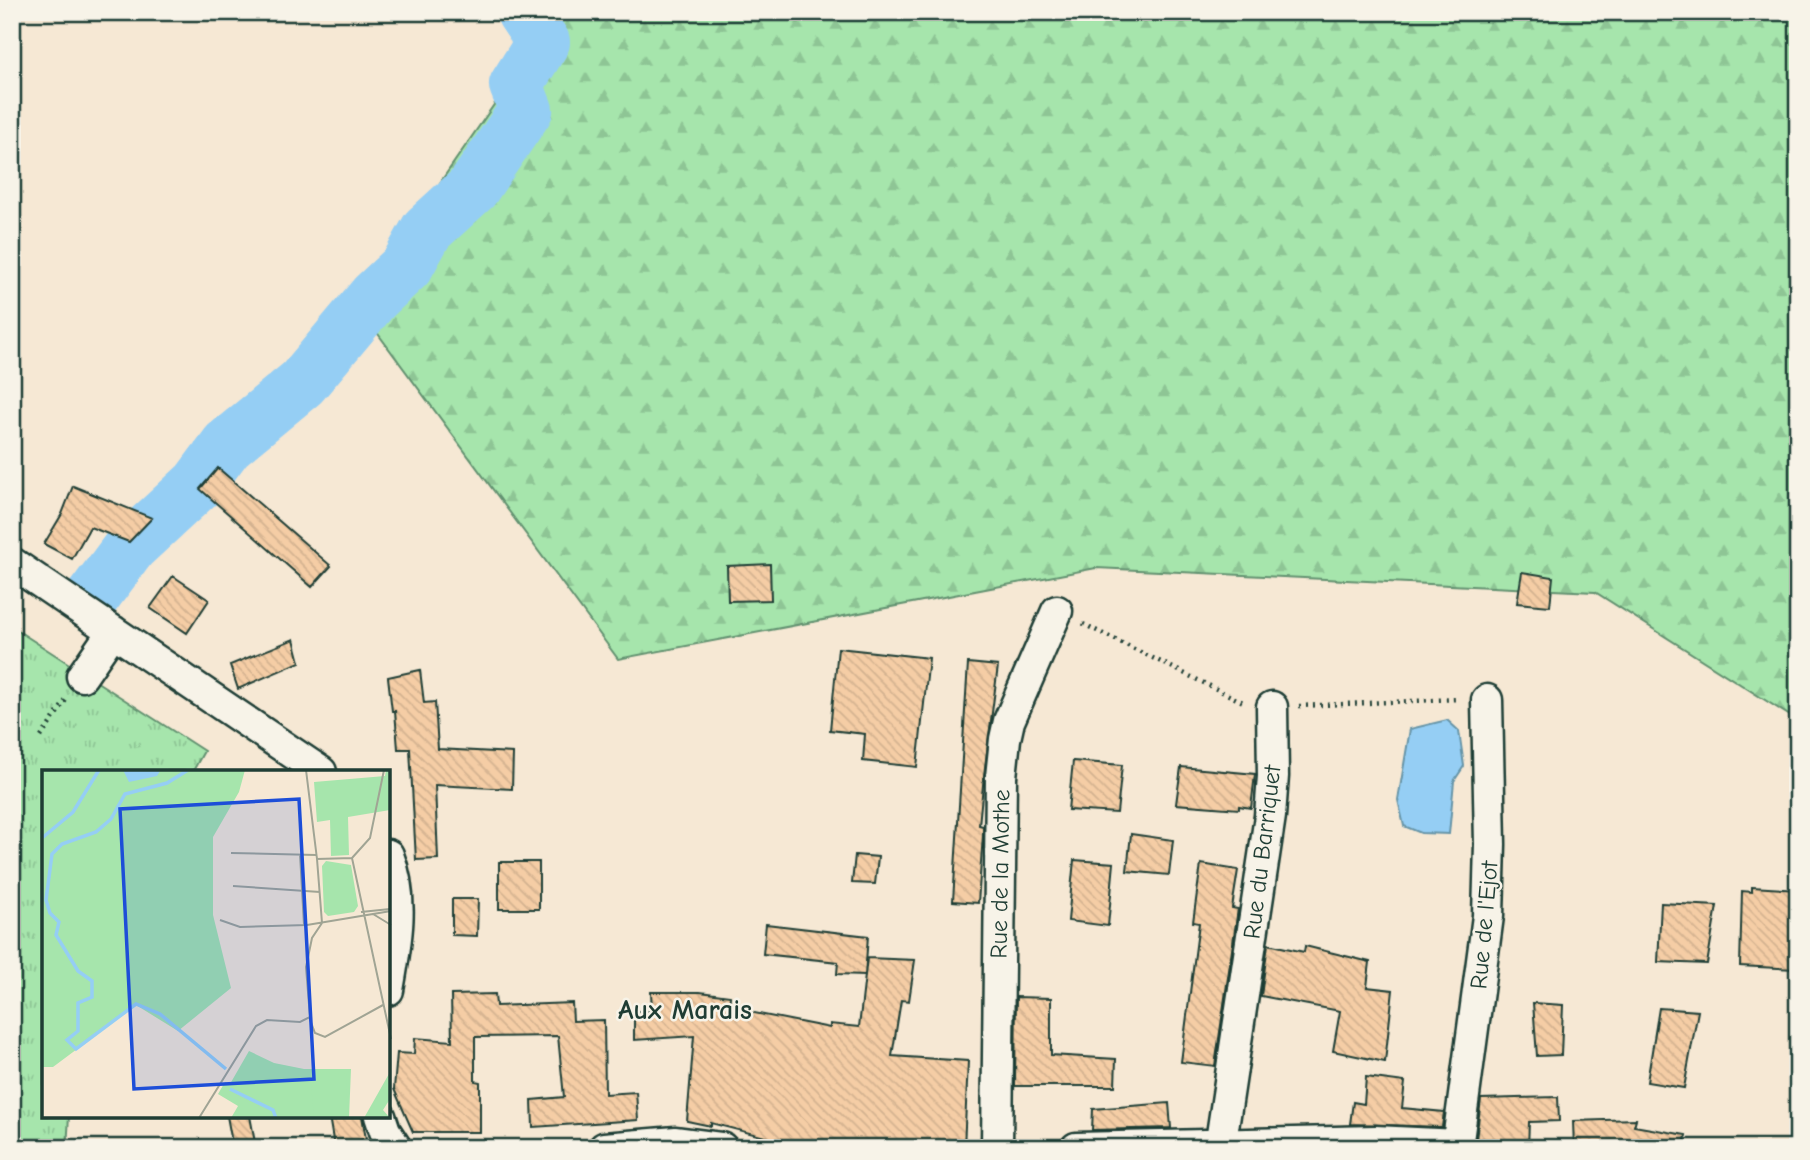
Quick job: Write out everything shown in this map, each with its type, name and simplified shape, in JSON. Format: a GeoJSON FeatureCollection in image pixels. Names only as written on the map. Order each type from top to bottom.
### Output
{"type":"FeatureCollection","features":[{"type":"Feature","properties":{"kind":"street"},"geometry":{"type":"LineString","coordinates":[[12,563],[318,770]]}},
{"type":"Feature","properties":{"kind":"street","name":"Rue de la Mothe"},"geometry":{"type":"LineString","coordinates":[[997,1148],[1001,777],[1005,739],[1016,703],[1057,611]]}},
{"type":"Feature","properties":{"kind":"street"},"geometry":{"type":"LineString","coordinates":[[82,676],[113,631]]}},
{"type":"Feature","properties":{"kind":"street","name":"Rue de l'Ejot"},"geometry":{"type":"LineString","coordinates":[[1457,1147],[1488,916],[1490,844],[1487,700]]}},
{"type":"Feature","properties":{"kind":"street","name":"Rue du Barriquet"},"geometry":{"type":"LineString","coordinates":[[1220,1147],[1270,816],[1273,776],[1272,707]]}},
{"type":"Feature","properties":{"kind":"street"},"geometry":{"type":"LineString","coordinates":[[390,862],[396,881],[398,903],[390,976]]}},
{"type":"Feature","properties":{"kind":"street"},"geometry":{"type":"LineString","coordinates":[[381,1118],[396,1148]]}},
{"type":"Feature","properties":{"kind":"street"},"geometry":{"type":"LineString","coordinates":[[1076,1148],[1220,1147],[1375,1140],[1457,1147]]}},
{"type":"Feature","properties":{"kind":"street"},"geometry":{"type":"LineString","coordinates":[[604,1148],[676,1142],[722,1148]]}},
{"type":"Feature","properties":{"kind":"path"},"geometry":{"type":"LineString","coordinates":[[1057,611],[1234,700],[1254,706],[1487,700]]}},
{"type":"Feature","properties":{"kind":"path"},"geometry":{"type":"LineString","coordinates":[[41,737],[82,676]]}},
{"type":"Feature","properties":{"kind":"green space"},"geometry":{"type":"Polygon","coordinates":[[[519,12],[1798,12],[1798,721],[1595,592],[1096,568],[618,659],[356,304],[538,41],[519,12]]]}},
{"type":"Feature","properties":{"kind":"green space"},"geometry":{"type":"Polygon","coordinates":[[[12,627],[204,751],[194,770],[42,770],[42,1118],[69,1118],[67,1148],[12,1148],[12,627]]]}},
{"type":"Feature","properties":{"kind":"water"},"geometry":{"type":"Polygon","coordinates":[[[1447,720],[1459,731],[1464,766],[1454,781],[1449,834],[1421,833],[1404,826],[1398,800],[1410,729],[1447,720]]]}},
{"type":"Feature","properties":{"kind":"building"},"geometry":{"type":"Polygon","coordinates":[[[218,468],[331,566],[312,587],[200,489],[218,468]]]}},
{"type":"Feature","properties":{"kind":"building"},"geometry":{"type":"Polygon","coordinates":[[[73,486],[152,518],[129,542],[90,527],[72,559],[44,544],[62,514],[73,486]]]}},
{"type":"Feature","properties":{"kind":"building"},"geometry":{"type":"Polygon","coordinates":[[[770,564],[771,600],[728,601],[727,566],[770,564]]]}},
{"type":"Feature","properties":{"kind":"building"},"geometry":{"type":"Polygon","coordinates":[[[1522,572],[1553,577],[1550,606],[1517,603],[1522,572]]]}},
{"type":"Feature","properties":{"kind":"building"},"geometry":{"type":"Polygon","coordinates":[[[173,576],[209,600],[187,633],[150,608],[173,576]]]}},
{"type":"Feature","properties":{"kind":"building"},"geometry":{"type":"Polygon","coordinates":[[[294,639],[300,662],[238,689],[230,665],[294,639]]]}},
{"type":"Feature","properties":{"kind":"building"},"geometry":{"type":"Polygon","coordinates":[[[838,648],[929,658],[917,767],[863,761],[865,734],[830,730],[838,648]]]}},
{"type":"Feature","properties":{"kind":"building"},"geometry":{"type":"Polygon","coordinates":[[[968,663],[998,666],[979,825],[983,826],[983,835],[978,903],[953,901],[968,663]]]}},
{"type":"Feature","properties":{"kind":"building"},"geometry":{"type":"Polygon","coordinates":[[[420,670],[424,703],[435,702],[438,749],[513,753],[512,789],[435,785],[438,859],[416,860],[410,749],[398,749],[395,711],[392,711],[388,677],[420,670]]]}},
{"type":"Feature","properties":{"kind":"building"},"geometry":{"type":"Polygon","coordinates":[[[1073,761],[1122,765],[1117,813],[1068,810],[1073,761]]]}},
{"type":"Feature","properties":{"kind":"building"},"geometry":{"type":"Polygon","coordinates":[[[1181,767],[1255,774],[1251,808],[1176,804],[1181,767]]]}},
{"type":"Feature","properties":{"kind":"building"},"geometry":{"type":"Polygon","coordinates":[[[1131,834],[1173,840],[1169,875],[1127,871],[1131,834]]]}},
{"type":"Feature","properties":{"kind":"building"},"geometry":{"type":"Polygon","coordinates":[[[855,855],[878,857],[875,884],[852,883],[855,855]]]}},
{"type":"Feature","properties":{"kind":"building"},"geometry":{"type":"Polygon","coordinates":[[[1074,860],[1114,863],[1108,926],[1068,921],[1074,860]]]}},
{"type":"Feature","properties":{"kind":"building"},"geometry":{"type":"Polygon","coordinates":[[[499,862],[539,862],[539,909],[499,909],[499,862]]]}},
{"type":"Feature","properties":{"kind":"building"},"geometry":{"type":"Polygon","coordinates":[[[1201,864],[1238,870],[1232,908],[1238,909],[1215,1066],[1181,1062],[1199,923],[1193,922],[1201,864]]]}},
{"type":"Feature","properties":{"kind":"building"},"geometry":{"type":"Polygon","coordinates":[[[1752,887],[1798,890],[1798,946],[1795,969],[1740,966],[1742,891],[1752,892],[1752,887]]]}},
{"type":"Feature","properties":{"kind":"building"},"geometry":{"type":"Polygon","coordinates":[[[452,899],[478,899],[477,936],[452,935],[452,899]]]}},
{"type":"Feature","properties":{"kind":"building"},"geometry":{"type":"Polygon","coordinates":[[[1661,903],[1717,906],[1707,964],[1658,962],[1661,903]]]}},
{"type":"Feature","properties":{"kind":"building"},"geometry":{"type":"Polygon","coordinates":[[[766,924],[868,936],[865,975],[837,974],[838,962],[763,954],[766,924]]]}},
{"type":"Feature","properties":{"kind":"building"},"geometry":{"type":"Polygon","coordinates":[[[1268,944],[1304,952],[1305,946],[1370,962],[1367,987],[1393,990],[1385,1062],[1333,1051],[1340,1011],[1261,996],[1268,944]]]}},
{"type":"Feature","properties":{"kind":"building"},"geometry":{"type":"Polygon","coordinates":[[[867,958],[915,960],[909,1001],[901,1000],[892,1056],[968,1061],[964,1148],[808,1148],[711,1123],[711,1126],[687,1121],[694,1036],[634,1040],[634,1011],[652,1011],[651,992],[700,992],[730,996],[729,1008],[830,1028],[830,1024],[859,1027],[867,958]]]}},
{"type":"Feature","properties":{"kind":"building"},"geometry":{"type":"Polygon","coordinates":[[[495,994],[496,1006],[572,1003],[573,1021],[604,1020],[605,1094],[636,1092],[638,1120],[533,1127],[532,1100],[564,1097],[558,1036],[475,1037],[475,1081],[480,1082],[480,1132],[413,1132],[394,1089],[397,1053],[414,1054],[415,1038],[452,1041],[451,995],[495,994]]]}},
{"type":"Feature","properties":{"kind":"building"},"geometry":{"type":"Polygon","coordinates":[[[1016,997],[1051,998],[1051,1055],[1116,1059],[1115,1086],[1015,1086],[1016,997]]]}},
{"type":"Feature","properties":{"kind":"building"},"geometry":{"type":"Polygon","coordinates":[[[1533,1003],[1563,1005],[1561,1055],[1537,1056],[1533,1003]]]}},
{"type":"Feature","properties":{"kind":"building"},"geometry":{"type":"Polygon","coordinates":[[[1659,1008],[1698,1011],[1684,1088],[1647,1082],[1659,1008]]]}},
{"type":"Feature","properties":{"kind":"building"},"geometry":{"type":"Polygon","coordinates":[[[1366,1077],[1405,1082],[1402,1108],[1444,1112],[1442,1127],[1350,1124],[1353,1102],[1364,1104],[1366,1077]]]}},
{"type":"Feature","properties":{"kind":"building"},"geometry":{"type":"Polygon","coordinates":[[[1558,1097],[1559,1121],[1529,1122],[1528,1148],[1475,1148],[1481,1099],[1558,1097]]]}},
{"type":"Feature","properties":{"kind":"building"},"geometry":{"type":"Polygon","coordinates":[[[1169,1103],[1171,1128],[1092,1130],[1093,1109],[1169,1103]]]}},
{"type":"Feature","properties":{"kind":"building"},"geometry":{"type":"Polygon","coordinates":[[[227,1118],[250,1118],[256,1148],[233,1148],[227,1118]]]}},
{"type":"Feature","properties":{"kind":"building"},"geometry":{"type":"Polygon","coordinates":[[[329,1118],[362,1118],[366,1139],[334,1146],[329,1118]]]}},
{"type":"Feature","properties":{"kind":"building"},"geometry":{"type":"Polygon","coordinates":[[[1636,1119],[1634,1126],[1686,1135],[1684,1148],[1574,1148],[1573,1121],[1636,1119]]]}},
{"type":"Feature","properties":{"kind":"waterway"},"geometry":{"type":"LineString","coordinates":[[92,598],[130,547],[198,484],[227,445],[302,383],[374,297],[407,266],[427,230],[473,188],[526,110],[516,85],[543,42],[523,12]]}},
{"type":"Feature","properties":{"kind":"district","name":"Aux Marais"},"geometry":{"type":"Point","coordinates":[685,1010]}}]}
